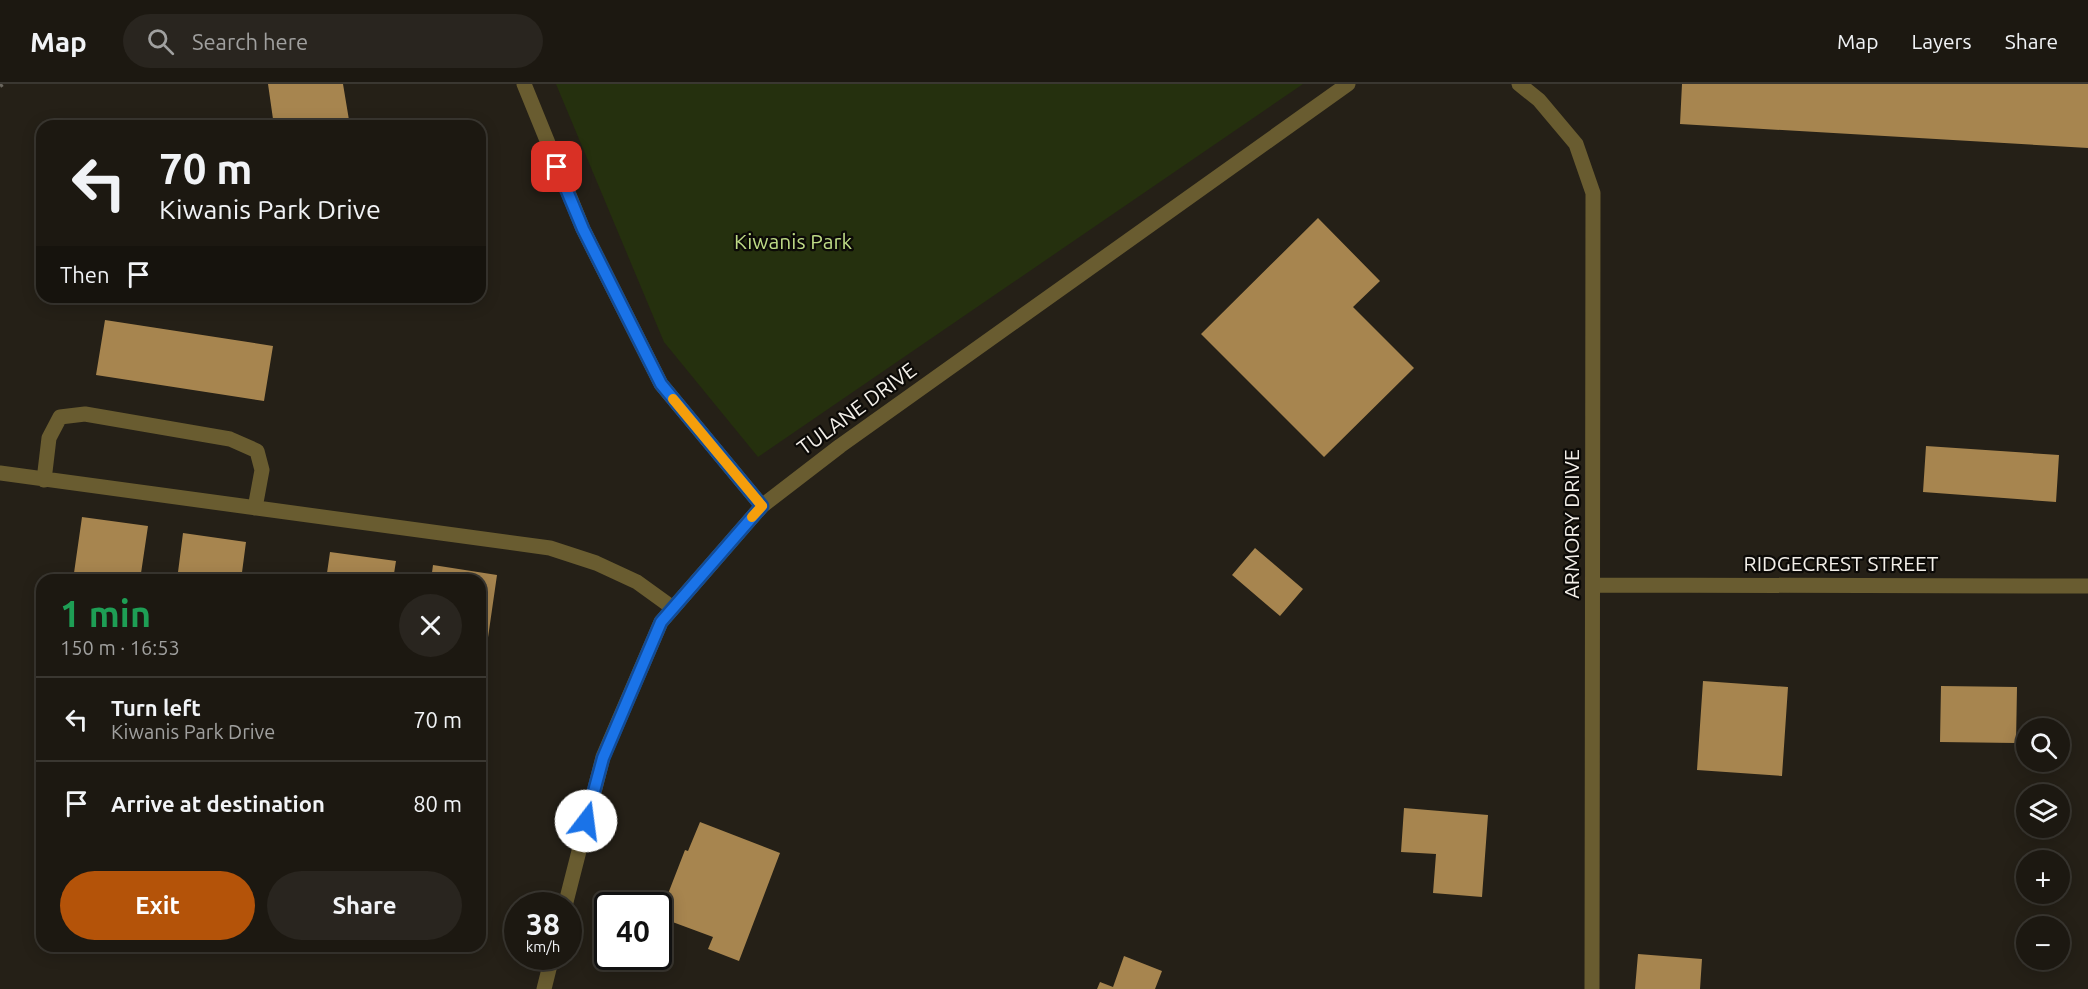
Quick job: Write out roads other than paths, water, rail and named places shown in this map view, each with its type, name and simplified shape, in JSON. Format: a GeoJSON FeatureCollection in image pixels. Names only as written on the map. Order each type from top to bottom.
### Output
{"type":"FeatureCollection","features":[{"type":"Feature","properties":{"kind":"street"},"geometry":{"type":"LineString","coordinates":[[524,84],[583,229],[661,384],[762,506]]}},
{"type":"Feature","properties":{"kind":"street","name":"TULANE DRIVE"},"geometry":{"type":"LineString","coordinates":[[569,892],[603,758],[661,622],[762,506],[840,446],[1348,84]]}},
{"type":"Feature","properties":{"kind":"street","name":"ARMORY DRIVE"},"geometry":{"type":"LineString","coordinates":[[1519,84],[1539,100],[1576,144],[1593,193],[1592,989]]}},
{"type":"Feature","properties":{"kind":"street"},"geometry":{"type":"LineString","coordinates":[[44,480],[49,438],[60,417],[85,414],[230,439],[257,451],[262,470],[255,508]]}},
{"type":"Feature","properties":{"kind":"street"},"geometry":{"type":"LineString","coordinates":[[0,473],[550,548],[596,563],[637,582],[674,608]]}},
{"type":"Feature","properties":{"kind":"street","name":"RIDGECREST STREET"},"geometry":{"type":"LineString","coordinates":[[1593,585],[2088,586]]}},
{"type":"Feature","properties":{"kind":"street"},"geometry":{"type":"LineString","coordinates":[[544,989],[549,970]]}},
{"type":"Feature","properties":{"kind":"park label","name":"Kiwanis Park"},"geometry":{"type":"Point","coordinates":[793,242]}}]}
